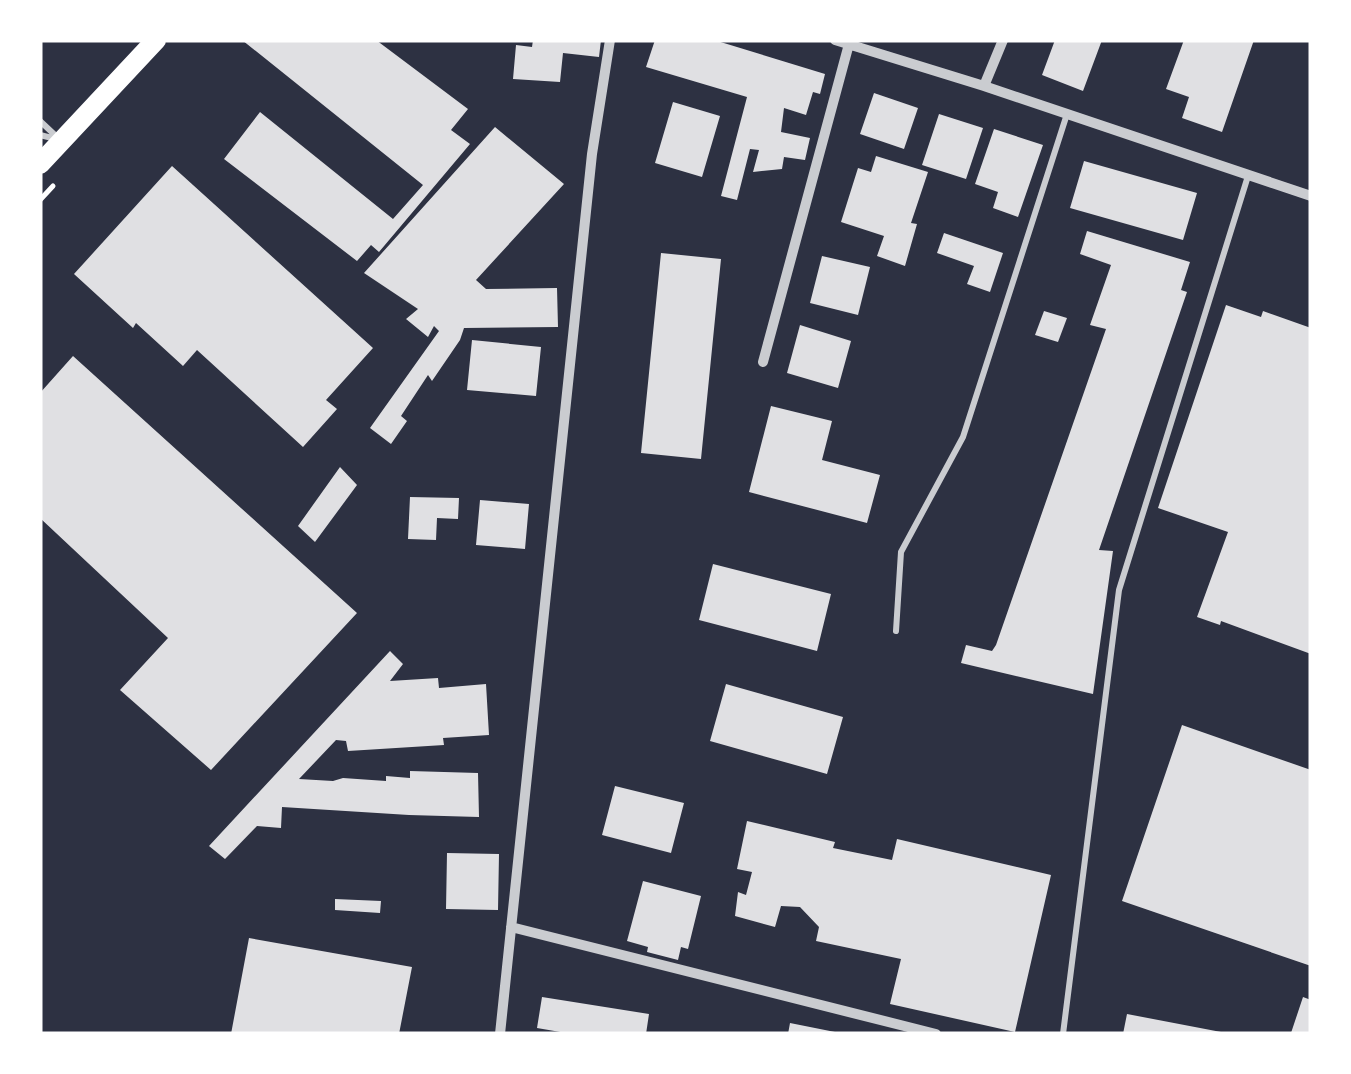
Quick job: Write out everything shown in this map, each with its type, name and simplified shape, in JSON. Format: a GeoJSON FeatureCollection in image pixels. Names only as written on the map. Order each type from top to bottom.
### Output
{"type":"FeatureCollection","features":[{"type":"Feature","properties":{"kind":"main road"},"geometry":{"type":"LineString","coordinates":[[40,164],[156,40]]}},
{"type":"Feature","properties":{"kind":"street"},"geometry":{"type":"LineString","coordinates":[[500,1034],[592,154],[610,40]]}},
{"type":"Feature","properties":{"kind":"street"},"geometry":{"type":"LineString","coordinates":[[835,40],[1311,196]]}},
{"type":"Feature","properties":{"kind":"street"},"geometry":{"type":"LineString","coordinates":[[984,86],[1003,40]]}},
{"type":"Feature","properties":{"kind":"street"},"geometry":{"type":"LineString","coordinates":[[764,362],[849,44]]}},
{"type":"Feature","properties":{"kind":"street"},"geometry":{"type":"LineString","coordinates":[[511,927],[936,1034]]}},
{"type":"Feature","properties":{"kind":"lane"},"geometry":{"type":"LineString","coordinates":[[896,631],[900,552],[963,436],[1067,114]]}},
{"type":"Feature","properties":{"kind":"lane"},"geometry":{"type":"LineString","coordinates":[[40,122],[62,141]]}},
{"type":"Feature","properties":{"kind":"lane"},"geometry":{"type":"LineString","coordinates":[[40,135],[62,141]]}},
{"type":"Feature","properties":{"kind":"lane"},"geometry":{"type":"LineString","coordinates":[[1063,1034],[1118,590],[1248,176]]}},
{"type":"Feature","properties":{"kind":"building"},"geometry":{"type":"Polygon","coordinates":[[[242,40],[376,40],[468,109],[451,130],[470,144],[379,252],[371,245],[357,261],[224,159],[260,112],[393,219],[423,185],[242,40]]]}},
{"type":"Feature","properties":{"kind":"building"},"geometry":{"type":"Polygon","coordinates":[[[533,40],[601,40],[599,57],[563,53],[560,82],[513,79],[516,45],[532,47],[533,40]]]}},
{"type":"Feature","properties":{"kind":"building"},"geometry":{"type":"Polygon","coordinates":[[[655,40],[714,40],[825,74],[820,94],[813,92],[806,115],[784,108],[781,132],[810,138],[805,160],[784,157],[782,169],[753,172],[759,150],[750,149],[737,200],[721,196],[747,97],[646,67],[655,40]]]}},
{"type":"Feature","properties":{"kind":"building"},"geometry":{"type":"Polygon","coordinates":[[[1055,40],[1102,40],[1083,91],[1042,75],[1055,40]]]}},
{"type":"Feature","properties":{"kind":"building"},"geometry":{"type":"Polygon","coordinates":[[[1184,40],[1254,40],[1222,132],[1182,118],[1189,97],[1166,89],[1184,40]]]}},
{"type":"Feature","properties":{"kind":"building"},"geometry":{"type":"Polygon","coordinates":[[[874,93],[918,108],[904,149],[860,134],[874,93]]]}},
{"type":"Feature","properties":{"kind":"building"},"geometry":{"type":"Polygon","coordinates":[[[673,102],[720,116],[702,177],[655,163],[673,102]]]}},
{"type":"Feature","properties":{"kind":"building"},"geometry":{"type":"Polygon","coordinates":[[[939,114],[983,128],[966,179],[922,165],[939,114]]]}},
{"type":"Feature","properties":{"kind":"building"},"geometry":{"type":"Polygon","coordinates":[[[495,127],[564,184],[476,280],[486,289],[557,288],[558,327],[464,328],[432,381],[428,375],[401,416],[407,421],[391,444],[370,428],[439,331],[434,326],[428,337],[406,319],[418,309],[364,273],[495,127]]]}},
{"type":"Feature","properties":{"kind":"building"},"geometry":{"type":"Polygon","coordinates":[[[994,129],[1043,145],[1018,217],[993,208],[998,192],[975,184],[994,129]]]}},
{"type":"Feature","properties":{"kind":"building"},"geometry":{"type":"Polygon","coordinates":[[[876,156],[928,172],[911,223],[917,224],[905,266],[877,256],[884,236],[841,222],[858,168],[871,172],[876,156]]]}},
{"type":"Feature","properties":{"kind":"building"},"geometry":{"type":"Polygon","coordinates":[[[1084,161],[1197,193],[1183,240],[1070,208],[1084,161]]]}},
{"type":"Feature","properties":{"kind":"building"},"geometry":{"type":"Polygon","coordinates":[[[172,166],[373,348],[326,400],[337,409],[303,447],[197,350],[183,366],[136,323],[133,328],[74,274],[172,166]]]}},
{"type":"Feature","properties":{"kind":"building"},"geometry":{"type":"Polygon","coordinates":[[[1087,231],[1190,262],[1181,290],[1187,292],[1099,550],[1113,551],[1093,694],[961,663],[966,645],[992,651],[996,645],[1106,329],[1090,325],[1111,265],[1080,254],[1087,231]]]}},
{"type":"Feature","properties":{"kind":"building"},"geometry":{"type":"Polygon","coordinates":[[[944,233],[1003,253],[990,292],[967,284],[974,266],[937,253],[944,233]]]}},
{"type":"Feature","properties":{"kind":"building"},"geometry":{"type":"Polygon","coordinates":[[[661,253],[721,259],[701,459],[641,453],[661,253]]]}},
{"type":"Feature","properties":{"kind":"building"},"geometry":{"type":"Polygon","coordinates":[[[822,256],[870,267],[858,315],[810,303],[822,256]]]}},
{"type":"Feature","properties":{"kind":"building"},"geometry":{"type":"Polygon","coordinates":[[[1226,305],[1261,317],[1263,311],[1311,328],[1311,654],[1221,621],[1220,625],[1197,617],[1228,532],[1158,508],[1226,305]]]}},
{"type":"Feature","properties":{"kind":"building"},"geometry":{"type":"Polygon","coordinates":[[[1044,311],[1067,318],[1058,342],[1035,335],[1044,311]]]}},
{"type":"Feature","properties":{"kind":"building"},"geometry":{"type":"Polygon","coordinates":[[[800,325],[851,341],[838,388],[787,373],[800,325]]]}},
{"type":"Feature","properties":{"kind":"building"},"geometry":{"type":"Polygon","coordinates":[[[472,340],[541,347],[536,396],[467,390],[472,340]]]}},
{"type":"Feature","properties":{"kind":"building"},"geometry":{"type":"Polygon","coordinates":[[[73,356],[357,613],[211,770],[120,690],[168,638],[40,518],[40,393],[73,356]]]}},
{"type":"Feature","properties":{"kind":"building"},"geometry":{"type":"Polygon","coordinates":[[[771,406],[832,421],[822,460],[880,475],[867,523],[749,492],[771,406]]]}},
{"type":"Feature","properties":{"kind":"building"},"geometry":{"type":"Polygon","coordinates":[[[340,467],[357,485],[315,542],[298,526],[340,467]]]}},
{"type":"Feature","properties":{"kind":"building"},"geometry":{"type":"Polygon","coordinates":[[[410,497],[459,498],[458,519],[437,518],[436,540],[408,539],[410,497]]]}},
{"type":"Feature","properties":{"kind":"building"},"geometry":{"type":"Polygon","coordinates":[[[480,500],[529,504],[525,549],[476,545],[480,500]]]}},
{"type":"Feature","properties":{"kind":"building"},"geometry":{"type":"Polygon","coordinates":[[[713,564],[831,594],[817,651],[699,620],[713,564]]]}},
{"type":"Feature","properties":{"kind":"building"},"geometry":{"type":"Polygon","coordinates":[[[390,651],[403,664],[390,681],[438,678],[439,688],[486,684],[489,735],[443,738],[444,745],[348,751],[346,741],[336,740],[299,779],[386,781],[386,776],[410,778],[410,771],[478,773],[479,817],[282,807],[281,828],[257,826],[225,859],[209,846],[390,651]]]}},
{"type":"Feature","properties":{"kind":"building"},"geometry":{"type":"Polygon","coordinates":[[[726,684],[843,717],[827,774],[710,741],[726,684]]]}},
{"type":"Feature","properties":{"kind":"building"},"geometry":{"type":"Polygon","coordinates":[[[1182,725],[1311,770],[1311,966],[1122,901],[1182,725]]]}},
{"type":"Feature","properties":{"kind":"building"},"geometry":{"type":"Polygon","coordinates":[[[615,786],[684,803],[671,853],[602,835],[615,786]]]}},
{"type":"Feature","properties":{"kind":"building"},"geometry":{"type":"Polygon","coordinates":[[[747,821],[835,842],[833,848],[892,860],[897,839],[1051,875],[1015,1032],[890,1004],[901,959],[816,941],[819,927],[800,907],[781,906],[775,927],[735,916],[738,892],[746,895],[752,872],[737,869],[747,821]]]}},
{"type":"Feature","properties":{"kind":"building"},"geometry":{"type":"Polygon","coordinates":[[[447,853],[499,854],[498,910],[446,909],[447,853]]]}},
{"type":"Feature","properties":{"kind":"building"},"geometry":{"type":"Polygon","coordinates":[[[643,881],[701,896],[688,949],[681,947],[678,960],[647,952],[648,947],[627,941],[643,881]]]}},
{"type":"Feature","properties":{"kind":"building"},"geometry":{"type":"Polygon","coordinates":[[[335,899],[381,901],[380,913],[335,910],[335,899]]]}},
{"type":"Feature","properties":{"kind":"building"},"geometry":{"type":"Polygon","coordinates":[[[249,938],[412,967],[399,1034],[231,1034],[249,938]]]}},
{"type":"Feature","properties":{"kind":"building"},"geometry":{"type":"Polygon","coordinates":[[[542,997],[649,1014],[646,1034],[572,1034],[537,1028],[542,997]]]}},
{"type":"Feature","properties":{"kind":"building"},"geometry":{"type":"Polygon","coordinates":[[[1303,997],[1311,1000],[1311,1034],[1291,1033],[1303,997]]]}},
{"type":"Feature","properties":{"kind":"building"},"geometry":{"type":"Polygon","coordinates":[[[1127,1014],[1221,1032],[1221,1034],[1123,1034],[1127,1014]]]}},
{"type":"Feature","properties":{"kind":"building"},"geometry":{"type":"Polygon","coordinates":[[[790,1023],[835,1032],[835,1034],[788,1034],[790,1023]]]}}]}
